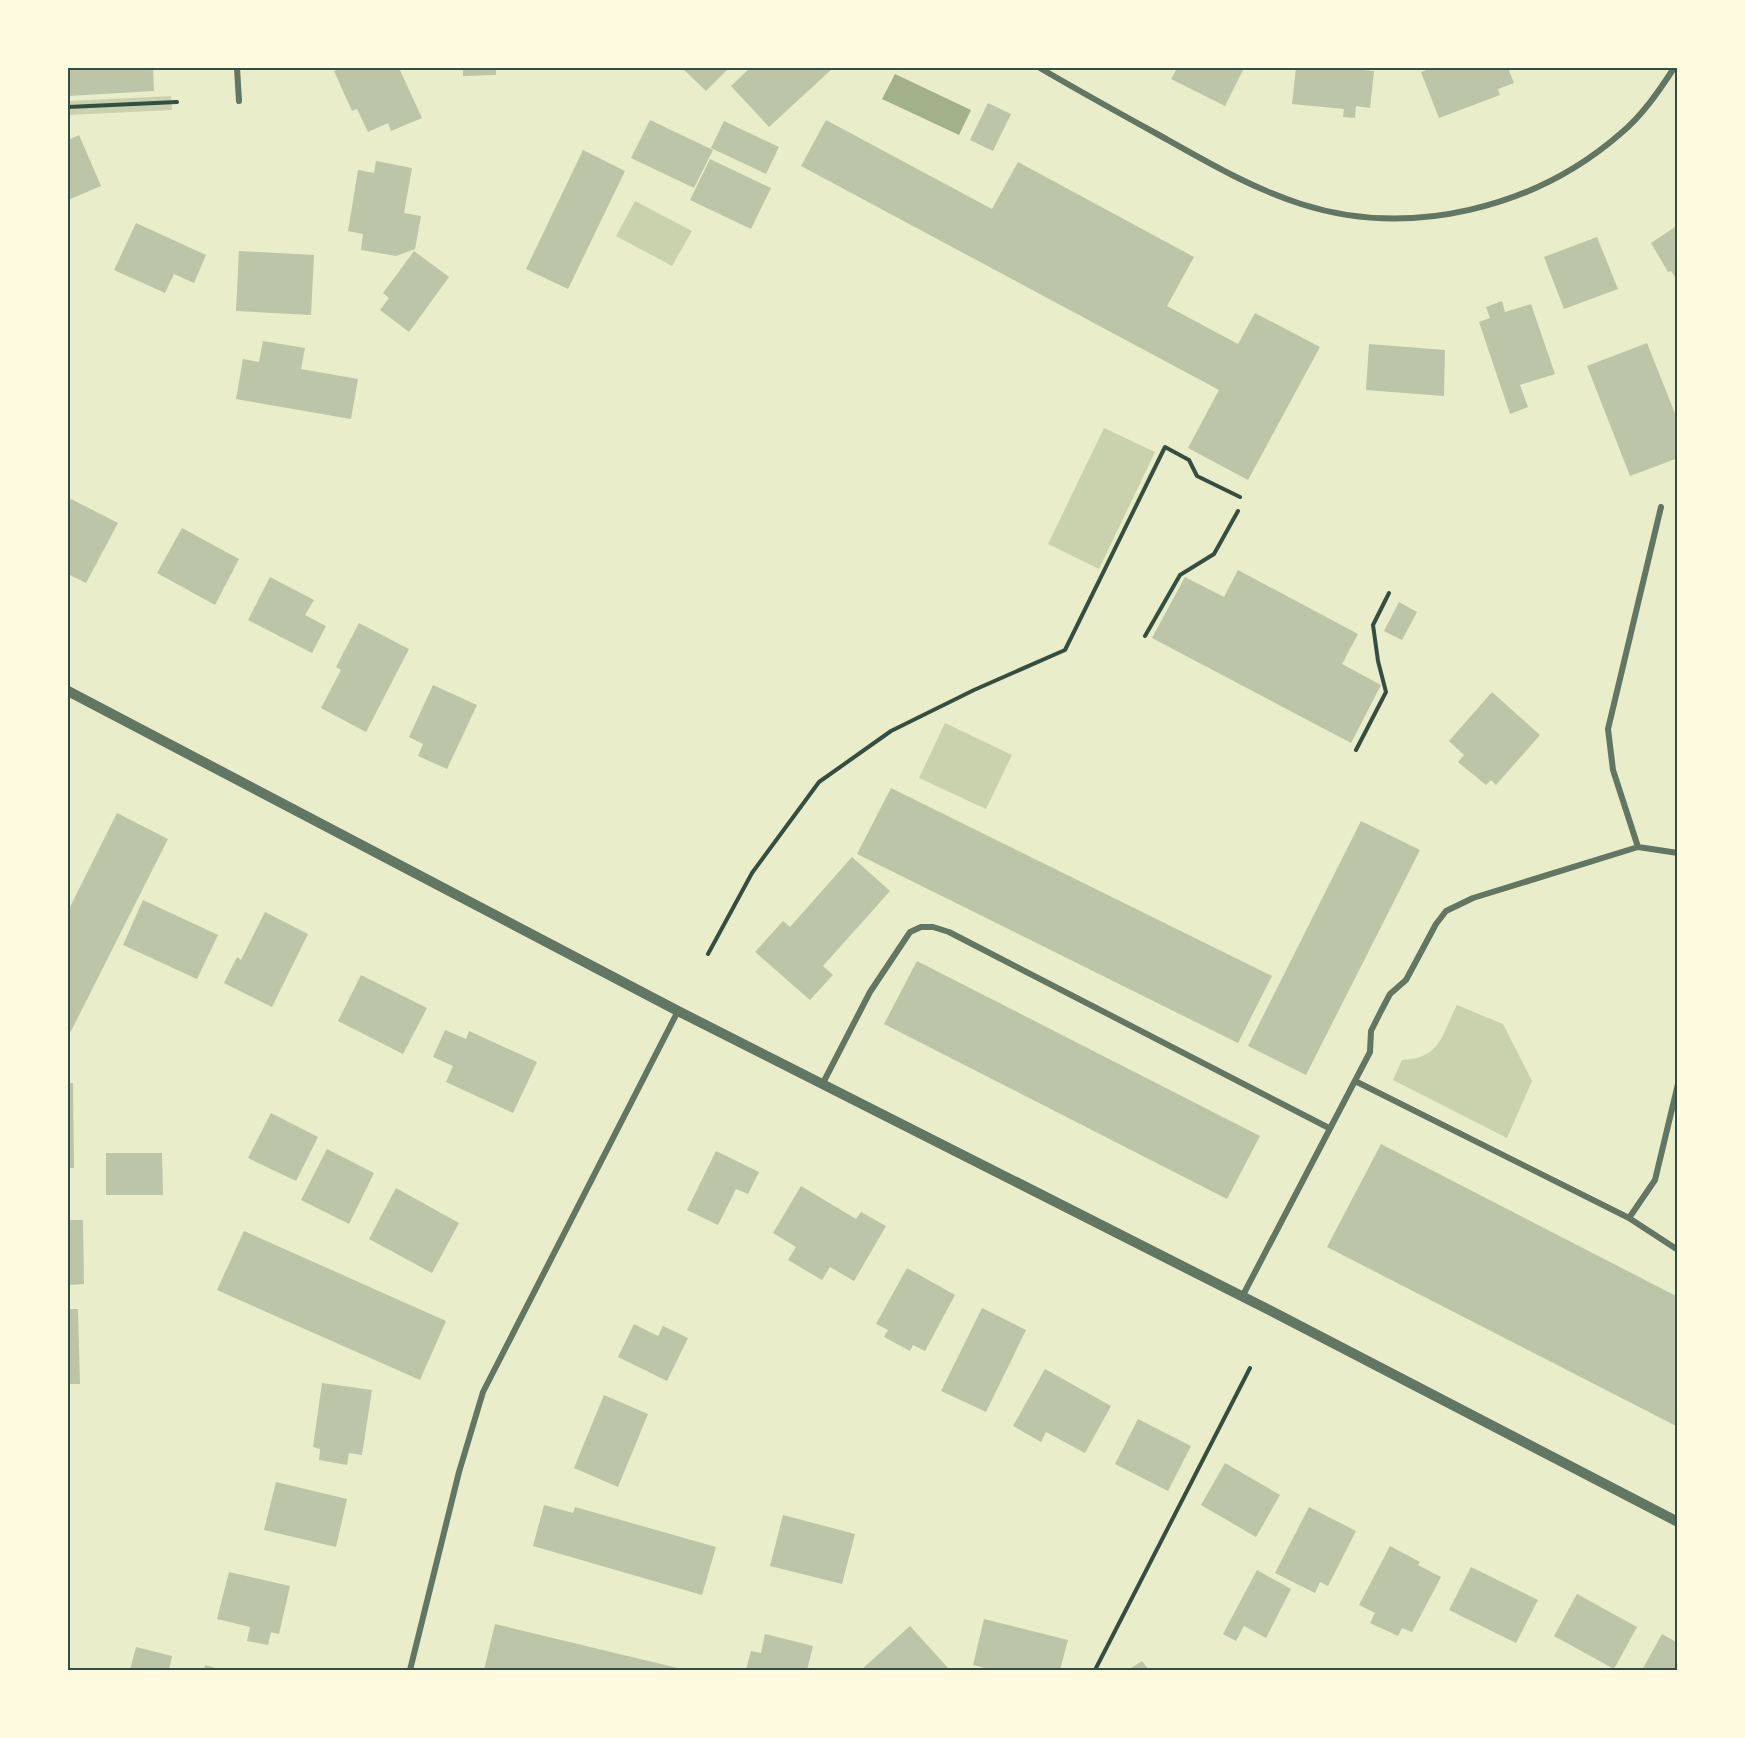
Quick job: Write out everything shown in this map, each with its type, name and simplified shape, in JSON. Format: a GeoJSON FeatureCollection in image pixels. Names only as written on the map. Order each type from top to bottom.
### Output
{"type":"FeatureCollection","features":[{"type":"Feature","properties":{"kind":"street"},"geometry":{"type":"LineString","coordinates":[[237,68],[239,101]]}},
{"type":"Feature","properties":{"kind":"street"},"geometry":{"type":"LineString","coordinates":[[1040,68],[1214,166],[1258,188],[1302,204],[1344,214],[1384,219],[1467,210],[1505,201],[1547,183],[1585,162],[1622,133],[1659,91],[1674,68]]}},
{"type":"Feature","properties":{"kind":"street"},"geometry":{"type":"LineString","coordinates":[[1638,847],[1613,770],[1608,729],[1661,507]]}},
{"type":"Feature","properties":{"kind":"street"},"geometry":{"type":"LineString","coordinates":[[68,691],[678,1011],[823,1083],[1677,1522]]}},
{"type":"Feature","properties":{"kind":"street"},"geometry":{"type":"LineString","coordinates":[[1242,1298],[1370,1052],[1371,1030],[1381,1011],[1390,994],[1406,980],[1436,924],[1446,911],[1473,898],[1638,847],[1677,853]]}},
{"type":"Feature","properties":{"kind":"street"},"geometry":{"type":"LineString","coordinates":[[823,1083],[870,992],[910,932],[921,927],[933,927],[950,932],[1329,1128]]}},
{"type":"Feature","properties":{"kind":"street"},"geometry":{"type":"LineString","coordinates":[[410,1671],[459,1472],[483,1392],[678,1011]]}},
{"type":"Feature","properties":{"kind":"street"},"geometry":{"type":"LineString","coordinates":[[1354,1081],[1629,1218],[1677,1250]]}},
{"type":"Feature","properties":{"kind":"street"},"geometry":{"type":"LineString","coordinates":[[1629,1218],[1655,1180],[1677,1084]]}},
{"type":"Feature","properties":{"kind":"path"},"geometry":{"type":"LineString","coordinates":[[68,107],[177,102]]}},
{"type":"Feature","properties":{"kind":"path"},"geometry":{"type":"LineString","coordinates":[[708,954],[752,873],[819,782],[891,731],[974,690],[1065,650],[1164,447],[1189,459],[1197,476],[1240,497]]}},
{"type":"Feature","properties":{"kind":"path"},"geometry":{"type":"LineString","coordinates":[[1145,636],[1180,575],[1214,554],[1238,511]]}},
{"type":"Feature","properties":{"kind":"path"},"geometry":{"type":"LineString","coordinates":[[1356,750],[1386,692],[1378,661],[1373,625],[1389,593]]}},
{"type":"Feature","properties":{"kind":"path"},"geometry":{"type":"LineString","coordinates":[[1095,1671],[1250,1368]]}},
{"type":"Feature","properties":{"kind":"shaded area"},"geometry":{"type":"Polygon","coordinates":[[[895,74],[971,110],[959,135],[882,99],[895,74]]]}},
{"type":"Feature","properties":{"kind":"shaded area"},"geometry":{"type":"Polygon","coordinates":[[[171,96],[172,110],[68,115],[68,101],[171,96]]]}},
{"type":"Feature","properties":{"kind":"shaded area"},"geometry":{"type":"Polygon","coordinates":[[[635,201],[692,231],[672,266],[616,236],[635,201]]]}},
{"type":"Feature","properties":{"kind":"shaded area"},"geometry":{"type":"Polygon","coordinates":[[[1104,428],[1155,452],[1099,569],[1048,544],[1104,428]]]}},
{"type":"Feature","properties":{"kind":"shaded area"},"geometry":{"type":"Polygon","coordinates":[[[945,723],[1012,755],[986,809],[919,778],[945,723]]]}},
{"type":"Feature","properties":{"kind":"shaded area"},"geometry":{"type":"Polygon","coordinates":[[[1457,1005],[1503,1024],[1532,1081],[1507,1138],[1393,1080],[1402,1060],[1425,1055],[1438,1043],[1457,1005]]]}},
{"type":"Feature","properties":{"kind":"building"},"geometry":{"type":"Polygon","coordinates":[[[68,68],[153,68],[154,91],[68,96],[68,68]]]}},
{"type":"Feature","properties":{"kind":"building"},"geometry":{"type":"Polygon","coordinates":[[[343,68],[399,68],[422,118],[391,131],[388,123],[368,132],[357,109],[352,111],[334,71],[343,68]]]}},
{"type":"Feature","properties":{"kind":"building"},"geometry":{"type":"Polygon","coordinates":[[[463,68],[496,68],[496,75],[463,76],[463,68]]]}},
{"type":"Feature","properties":{"kind":"building"},"geometry":{"type":"Polygon","coordinates":[[[682,68],[729,68],[706,91],[682,68]]]}},
{"type":"Feature","properties":{"kind":"building"},"geometry":{"type":"Polygon","coordinates":[[[750,68],[833,68],[769,127],[731,86],[750,68]]]}},
{"type":"Feature","properties":{"kind":"building"},"geometry":{"type":"Polygon","coordinates":[[[1177,68],[1244,68],[1225,106],[1171,79],[1177,68]]]}},
{"type":"Feature","properties":{"kind":"building"},"geometry":{"type":"Polygon","coordinates":[[[1296,68],[1374,71],[1370,108],[1356,106],[1355,118],[1343,117],[1344,109],[1292,104],[1296,68]]]}},
{"type":"Feature","properties":{"kind":"building"},"geometry":{"type":"Polygon","coordinates":[[[1432,68],[1508,68],[1514,83],[1498,89],[1500,95],[1439,118],[1421,72],[1432,68]]]}},
{"type":"Feature","properties":{"kind":"building"},"geometry":{"type":"Polygon","coordinates":[[[988,103],[1011,114],[993,151],[970,140],[988,103]]]}},
{"type":"Feature","properties":{"kind":"building"},"geometry":{"type":"Polygon","coordinates":[[[650,120],[713,150],[694,188],[631,158],[650,120]]]}},
{"type":"Feature","properties":{"kind":"building"},"geometry":{"type":"Polygon","coordinates":[[[826,120],[992,209],[1018,162],[1194,257],[1167,306],[1238,344],[1255,313],[1320,347],[1248,480],[1188,448],[1219,390],[801,166],[826,120]]]}},
{"type":"Feature","properties":{"kind":"building"},"geometry":{"type":"Polygon","coordinates":[[[724,121],[779,147],[766,174],[711,148],[724,121]]]}},
{"type":"Feature","properties":{"kind":"building"},"geometry":{"type":"Polygon","coordinates":[[[79,135],[101,186],[68,200],[68,140],[79,135]]]}},
{"type":"Feature","properties":{"kind":"building"},"geometry":{"type":"Polygon","coordinates":[[[583,150],[625,171],[568,289],[526,269],[583,150]]]}},
{"type":"Feature","properties":{"kind":"building"},"geometry":{"type":"Polygon","coordinates":[[[710,159],[771,188],[751,229],[690,200],[710,159]]]}},
{"type":"Feature","properties":{"kind":"building"},"geometry":{"type":"Polygon","coordinates":[[[376,161],[412,168],[404,213],[421,216],[415,249],[396,256],[361,250],[363,234],[348,231],[358,170],[374,173],[376,161]]]}},
{"type":"Feature","properties":{"kind":"building"},"geometry":{"type":"Polygon","coordinates":[[[136,223],[206,255],[194,283],[174,274],[165,293],[114,270],[136,223]]]}},
{"type":"Feature","properties":{"kind":"building"},"geometry":{"type":"Polygon","coordinates":[[[1678,225],[1678,281],[1671,271],[1668,272],[1651,243],[1678,225]]]}},
{"type":"Feature","properties":{"kind":"building"},"geometry":{"type":"Polygon","coordinates":[[[1597,237],[1618,289],[1564,309],[1544,257],[1597,237]]]}},
{"type":"Feature","properties":{"kind":"building"},"geometry":{"type":"Polygon","coordinates":[[[239,251],[314,255],[311,315],[236,311],[239,251]]]}},
{"type":"Feature","properties":{"kind":"building"},"geometry":{"type":"Polygon","coordinates":[[[414,251],[449,277],[409,332],[380,310],[389,298],[383,293],[414,251]]]}},
{"type":"Feature","properties":{"kind":"building"},"geometry":{"type":"Polygon","coordinates":[[[1502,301],[1505,312],[1531,304],[1555,374],[1520,385],[1528,407],[1510,414],[1479,322],[1490,318],[1486,307],[1502,301]]]}},
{"type":"Feature","properties":{"kind":"building"},"geometry":{"type":"Polygon","coordinates":[[[263,341],[305,348],[301,369],[358,379],[351,419],[236,399],[243,359],[259,362],[263,341]]]}},
{"type":"Feature","properties":{"kind":"building"},"geometry":{"type":"Polygon","coordinates":[[[1647,343],[1678,421],[1678,458],[1630,476],[1587,366],[1647,343]]]}},
{"type":"Feature","properties":{"kind":"building"},"geometry":{"type":"Polygon","coordinates":[[[1369,344],[1445,350],[1444,396],[1366,390],[1369,344]]]}},
{"type":"Feature","properties":{"kind":"building"},"geometry":{"type":"Polygon","coordinates":[[[71,499],[118,523],[86,583],[68,574],[68,506],[71,499]]]}},
{"type":"Feature","properties":{"kind":"building"},"geometry":{"type":"Polygon","coordinates":[[[182,528],[239,559],[215,605],[157,573],[182,528]]]}},
{"type":"Feature","properties":{"kind":"building"},"geometry":{"type":"Polygon","coordinates":[[[1238,570],[1358,634],[1342,664],[1381,685],[1351,743],[1152,638],[1185,577],[1224,597],[1238,570]]]}},
{"type":"Feature","properties":{"kind":"building"},"geometry":{"type":"Polygon","coordinates":[[[270,577],[314,600],[305,615],[326,626],[312,653],[248,620],[270,577]]]}},
{"type":"Feature","properties":{"kind":"building"},"geometry":{"type":"Polygon","coordinates":[[[1399,602],[1417,612],[1402,640],[1384,631],[1399,602]]]}},
{"type":"Feature","properties":{"kind":"building"},"geometry":{"type":"Polygon","coordinates":[[[359,623],[409,649],[366,732],[321,708],[341,670],[336,667],[359,623]]]}},
{"type":"Feature","properties":{"kind":"building"},"geometry":{"type":"Polygon","coordinates":[[[433,685],[477,705],[447,769],[418,756],[423,744],[409,737],[433,685]]]}},
{"type":"Feature","properties":{"kind":"building"},"geometry":{"type":"Polygon","coordinates":[[[1492,692],[1540,735],[1496,785],[1491,780],[1486,785],[1458,762],[1464,755],[1449,741],[1492,692]]]}},
{"type":"Feature","properties":{"kind":"building"},"geometry":{"type":"Polygon","coordinates":[[[891,788],[1272,976],[1238,1043],[857,854],[891,788]]]}},
{"type":"Feature","properties":{"kind":"building"},"geometry":{"type":"Polygon","coordinates":[[[117,813],[168,839],[68,1037],[68,911],[117,813]]]}},
{"type":"Feature","properties":{"kind":"building"},"geometry":{"type":"Polygon","coordinates":[[[1361,821],[1420,850],[1306,1075],[1248,1046],[1361,821]]]}},
{"type":"Feature","properties":{"kind":"building"},"geometry":{"type":"Polygon","coordinates":[[[852,857],[890,891],[823,966],[833,975],[810,1000],[755,952],[783,921],[790,927],[852,857]]]}},
{"type":"Feature","properties":{"kind":"building"},"geometry":{"type":"Polygon","coordinates":[[[143,900],[218,935],[197,979],[123,945],[143,900]]]}},
{"type":"Feature","properties":{"kind":"building"},"geometry":{"type":"Polygon","coordinates":[[[265,912],[308,934],[272,1007],[224,983],[237,957],[241,960],[265,912]]]}},
{"type":"Feature","properties":{"kind":"building"},"geometry":{"type":"Polygon","coordinates":[[[917,961],[1260,1136],[1227,1199],[884,1024],[917,961]]]}},
{"type":"Feature","properties":{"kind":"building"},"geometry":{"type":"Polygon","coordinates":[[[361,975],[427,1008],[403,1054],[338,1021],[361,975]]]}},
{"type":"Feature","properties":{"kind":"building"},"geometry":{"type":"Polygon","coordinates":[[[445,1030],[466,1039],[469,1031],[537,1062],[513,1113],[446,1082],[453,1066],[433,1057],[445,1030]]]}},
{"type":"Feature","properties":{"kind":"building"},"geometry":{"type":"Polygon","coordinates":[[[68,1083],[73,1083],[74,1168],[68,1168],[68,1083]]]}},
{"type":"Feature","properties":{"kind":"building"},"geometry":{"type":"Polygon","coordinates":[[[271,1113],[318,1137],[296,1181],[248,1158],[271,1113]]]}},
{"type":"Feature","properties":{"kind":"building"},"geometry":{"type":"Polygon","coordinates":[[[1381,1144],[1678,1297],[1678,1427],[1327,1247],[1381,1144]]]}},
{"type":"Feature","properties":{"kind":"building"},"geometry":{"type":"Polygon","coordinates":[[[327,1149],[374,1173],[349,1224],[301,1200],[327,1149]]]}},
{"type":"Feature","properties":{"kind":"building"},"geometry":{"type":"Polygon","coordinates":[[[716,1151],[759,1172],[748,1194],[736,1189],[718,1225],[687,1210],[716,1151]]]}},
{"type":"Feature","properties":{"kind":"building"},"geometry":{"type":"Polygon","coordinates":[[[106,1153],[162,1153],[163,1195],[106,1195],[106,1153]]]}},
{"type":"Feature","properties":{"kind":"building"},"geometry":{"type":"Polygon","coordinates":[[[801,1186],[856,1219],[861,1212],[886,1226],[854,1281],[830,1267],[822,1280],[788,1260],[796,1247],[773,1233],[801,1186]]]}},
{"type":"Feature","properties":{"kind":"building"},"geometry":{"type":"Polygon","coordinates":[[[396,1188],[459,1223],[432,1273],[369,1239],[396,1188]]]}},
{"type":"Feature","properties":{"kind":"building"},"geometry":{"type":"Polygon","coordinates":[[[68,1220],[83,1220],[84,1284],[68,1285],[68,1220]]]}},
{"type":"Feature","properties":{"kind":"building"},"geometry":{"type":"Polygon","coordinates":[[[244,1231],[446,1321],[420,1380],[217,1290],[244,1231]]]}},
{"type":"Feature","properties":{"kind":"building"},"geometry":{"type":"Polygon","coordinates":[[[907,1268],[955,1295],[925,1351],[913,1345],[910,1351],[884,1337],[888,1330],[876,1324],[907,1268]]]}},
{"type":"Feature","properties":{"kind":"building"},"geometry":{"type":"Polygon","coordinates":[[[982,1308],[1026,1330],[986,1412],[941,1391],[982,1308]]]}},
{"type":"Feature","properties":{"kind":"building"},"geometry":{"type":"Polygon","coordinates":[[[68,1309],[78,1309],[80,1384],[68,1384],[68,1309]]]}},
{"type":"Feature","properties":{"kind":"building"},"geometry":{"type":"Polygon","coordinates":[[[634,1324],[658,1336],[663,1326],[688,1338],[667,1381],[618,1357],[634,1324]]]}},
{"type":"Feature","properties":{"kind":"building"},"geometry":{"type":"Polygon","coordinates":[[[1045,1369],[1111,1406],[1085,1453],[1046,1432],[1041,1442],[1013,1426],[1045,1369]]]}},
{"type":"Feature","properties":{"kind":"building"},"geometry":{"type":"Polygon","coordinates":[[[322,1383],[372,1390],[362,1455],[349,1453],[347,1465],[319,1460],[320,1449],[313,1447],[322,1383]]]}},
{"type":"Feature","properties":{"kind":"building"},"geometry":{"type":"Polygon","coordinates":[[[604,1395],[648,1414],[618,1487],[574,1468],[604,1395]]]}},
{"type":"Feature","properties":{"kind":"building"},"geometry":{"type":"Polygon","coordinates":[[[1138,1419],[1191,1446],[1168,1491],[1115,1464],[1138,1419]]]}},
{"type":"Feature","properties":{"kind":"building"},"geometry":{"type":"Polygon","coordinates":[[[1225,1463],[1280,1495],[1256,1537],[1201,1505],[1225,1463]]]}},
{"type":"Feature","properties":{"kind":"building"},"geometry":{"type":"Polygon","coordinates":[[[276,1482],[347,1499],[336,1547],[264,1530],[276,1482]]]}},
{"type":"Feature","properties":{"kind":"building"},"geometry":{"type":"Polygon","coordinates":[[[544,1505],[573,1513],[575,1507],[716,1547],[702,1595],[533,1546],[544,1505]]]}},
{"type":"Feature","properties":{"kind":"building"},"geometry":{"type":"Polygon","coordinates":[[[1309,1507],[1356,1531],[1328,1586],[1320,1582],[1315,1593],[1275,1573],[1309,1507]]]}},
{"type":"Feature","properties":{"kind":"building"},"geometry":{"type":"Polygon","coordinates":[[[783,1515],[855,1534],[842,1584],[770,1566],[783,1515]]]}},
{"type":"Feature","properties":{"kind":"building"},"geometry":{"type":"Polygon","coordinates":[[[1390,1546],[1420,1562],[1418,1565],[1441,1577],[1412,1632],[1402,1628],[1398,1636],[1370,1623],[1375,1613],[1359,1605],[1390,1546]]]}},
{"type":"Feature","properties":{"kind":"building"},"geometry":{"type":"Polygon","coordinates":[[[1471,1567],[1538,1600],[1516,1643],[1449,1610],[1471,1567]]]}},
{"type":"Feature","properties":{"kind":"building"},"geometry":{"type":"Polygon","coordinates":[[[1257,1570],[1291,1589],[1266,1638],[1244,1626],[1236,1641],[1223,1634],[1257,1570]]]}},
{"type":"Feature","properties":{"kind":"building"},"geometry":{"type":"Polygon","coordinates":[[[229,1572],[290,1586],[279,1634],[271,1632],[268,1645],[247,1641],[250,1627],[217,1619],[229,1572]]]}},
{"type":"Feature","properties":{"kind":"building"},"geometry":{"type":"Polygon","coordinates":[[[1577,1594],[1637,1627],[1614,1669],[1554,1636],[1577,1594]]]}},
{"type":"Feature","properties":{"kind":"building"},"geometry":{"type":"Polygon","coordinates":[[[984,1619],[1068,1640],[1060,1670],[993,1670],[973,1665],[984,1619]]]}},
{"type":"Feature","properties":{"kind":"building"},"geometry":{"type":"Polygon","coordinates":[[[495,1624],[686,1670],[484,1670],[495,1624]]]}},
{"type":"Feature","properties":{"kind":"building"},"geometry":{"type":"Polygon","coordinates":[[[910,1626],[948,1668],[945,1670],[861,1670],[910,1626]]]}},
{"type":"Feature","properties":{"kind":"building"},"geometry":{"type":"Polygon","coordinates":[[[765,1634],[813,1646],[807,1670],[746,1670],[751,1651],[761,1653],[765,1634]]]}},
{"type":"Feature","properties":{"kind":"building"},"geometry":{"type":"Polygon","coordinates":[[[1662,1634],[1678,1643],[1678,1670],[1642,1670],[1662,1634]]]}},
{"type":"Feature","properties":{"kind":"building"},"geometry":{"type":"Polygon","coordinates":[[[136,1647],[172,1656],[169,1670],[130,1670],[136,1647]]]}},
{"type":"Feature","properties":{"kind":"building"},"geometry":{"type":"Polygon","coordinates":[[[1142,1661],[1149,1670],[1128,1670],[1142,1661]]]}},
{"type":"Feature","properties":{"kind":"building"},"geometry":{"type":"Polygon","coordinates":[[[205,1665],[222,1670],[204,1670],[205,1665]]]}}]}
